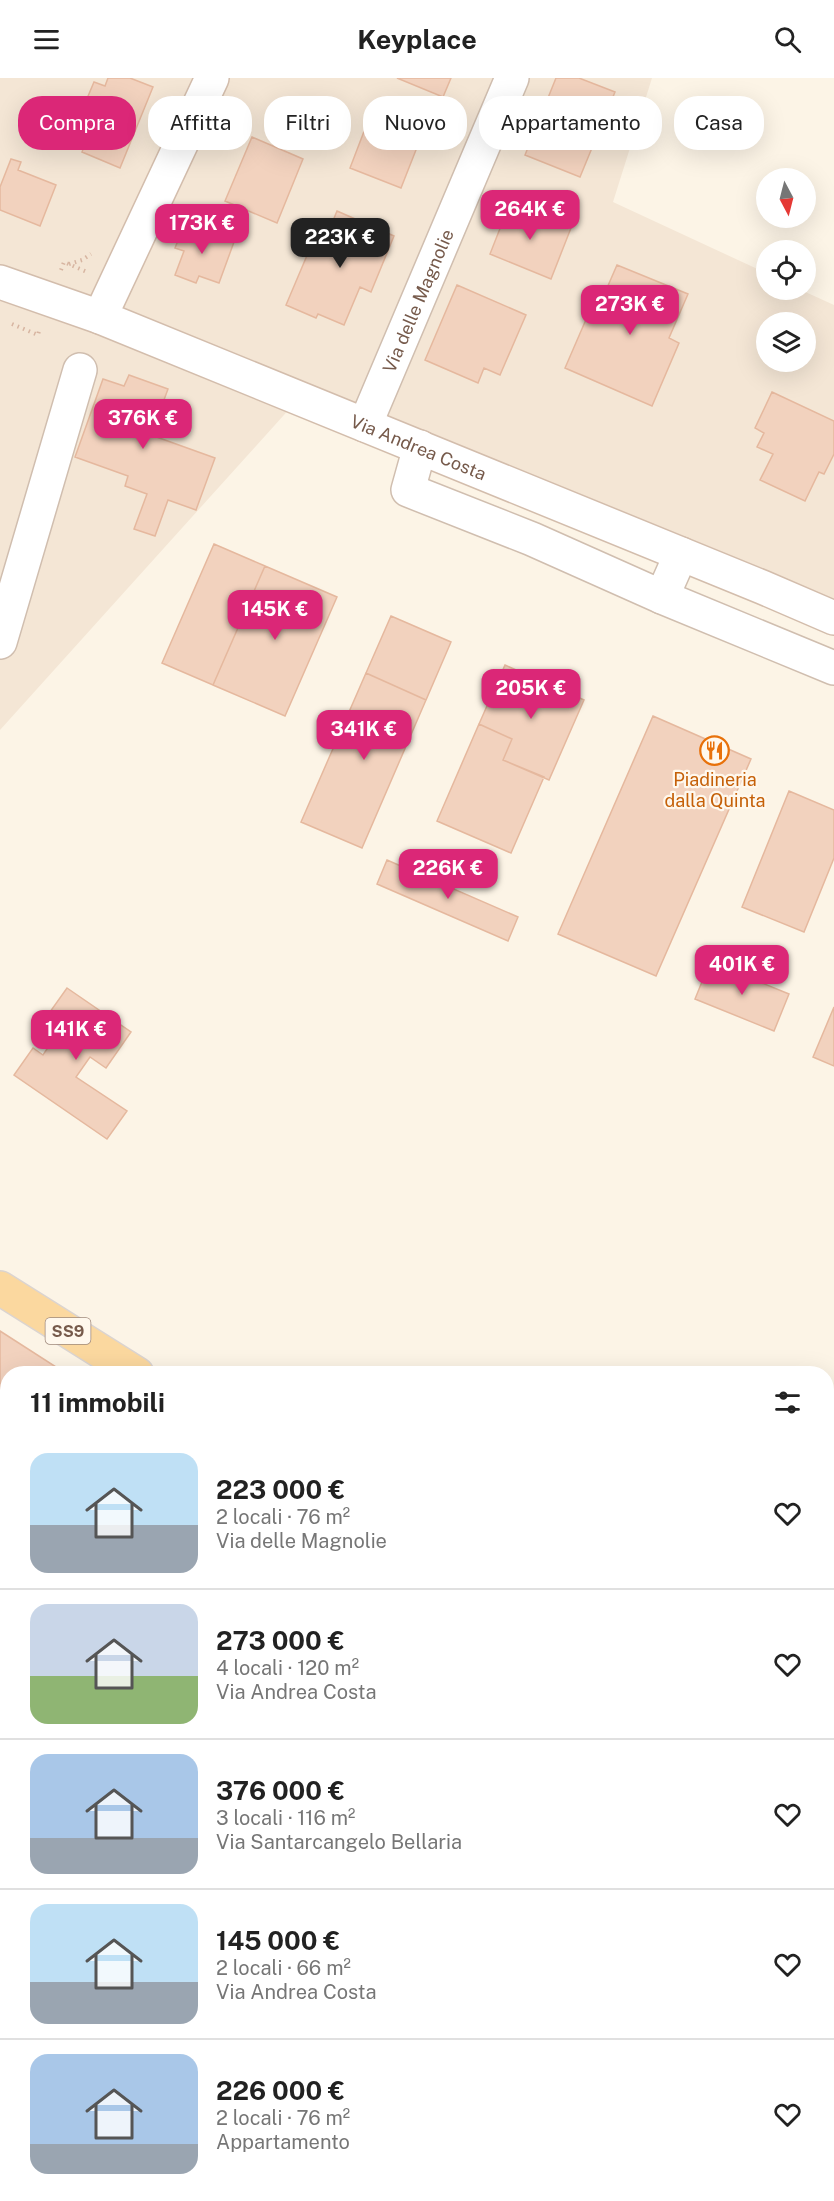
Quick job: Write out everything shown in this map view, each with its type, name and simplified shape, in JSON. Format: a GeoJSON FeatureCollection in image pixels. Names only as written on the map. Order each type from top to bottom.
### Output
{"type":"FeatureCollection","features":[{"type":"Feature","properties":{"kind":"main road","name":"SS9"},"geometry":{"type":"LineString","coordinates":[[0,1288],[124,1366]]}},
{"type":"Feature","properties":{"kind":"street"},"geometry":{"type":"LineString","coordinates":[[100,317],[212,78]]}},
{"type":"Feature","properties":{"kind":"street","name":"Via delle Magnolie"},"geometry":{"type":"LineString","coordinates":[[365,425],[512,78]]}},
{"type":"Feature","properties":{"kind":"street","name":"Via Andrea Costa"},"geometry":{"type":"LineString","coordinates":[[0,282],[100,317],[834,618]]}},
{"type":"Feature","properties":{"kind":"street"},"geometry":{"type":"LineString","coordinates":[[0,642],[80,370]]}},
{"type":"Feature","properties":{"kind":"street"},"geometry":{"type":"LineString","coordinates":[[420,447],[408,490],[531,538],[662,597],[834,668]]}},
{"type":"Feature","properties":{"kind":"street"},"geometry":{"type":"LineString","coordinates":[[662,597],[681,554]]}},
{"type":"Feature","properties":{"kind":"path"},"geometry":{"type":"LineString","coordinates":[[9,323],[38,335]]}},
{"type":"Feature","properties":{"kind":"shaded area"},"geometry":{"type":"Polygon","coordinates":[[[0,78],[652,78],[646,96],[479,96],[479,150],[629,150],[613,202],[756,268],[756,300],[816,300],[816,297],[834,305],[834,608],[310,386],[0,730],[0,78]]]}},
{"type":"Feature","properties":{"kind":"building"},"geometry":{"type":"Polygon","coordinates":[[[108,78],[130,78],[153,87],[136,129],[136,96],[88,96],[94,82],[105,86],[108,78]]]}},
{"type":"Feature","properties":{"kind":"building"},"geometry":{"type":"Polygon","coordinates":[[[397,78],[451,78],[443,96],[397,78]]]}},
{"type":"Feature","properties":{"kind":"building"},"geometry":{"type":"Polygon","coordinates":[[[556,78],[579,78],[615,92],[613,96],[549,96],[556,78]]]}},
{"type":"Feature","properties":{"kind":"building"},"geometry":{"type":"Polygon","coordinates":[[[363,134],[363,150],[416,150],[401,188],[350,168],[363,134]]]}},
{"type":"Feature","properties":{"kind":"building"},"geometry":{"type":"Polygon","coordinates":[[[252,137],[264,142],[264,150],[282,150],[303,159],[277,223],[225,201],[247,150],[252,150],[252,137]]]}},
{"type":"Feature","properties":{"kind":"building"},"geometry":{"type":"Polygon","coordinates":[[[83,150],[127,150],[120,168],[82,152],[83,150]]]}},
{"type":"Feature","properties":{"kind":"building"},"geometry":{"type":"Polygon","coordinates":[[[527,150],[591,150],[580,177],[525,155],[527,150]]]}},
{"type":"Feature","properties":{"kind":"building"},"geometry":{"type":"Polygon","coordinates":[[[11,159],[21,162],[18,170],[56,185],[40,226],[0,210],[0,187],[11,159]]]}},
{"type":"Feature","properties":{"kind":"building"},"geometry":{"type":"Polygon","coordinates":[[[510,203],[571,228],[551,279],[490,254],[510,203]]]}},
{"type":"Feature","properties":{"kind":"building"},"geometry":{"type":"Polygon","coordinates":[[[337,211],[394,236],[371,292],[360,287],[344,325],[318,314],[316,318],[286,305],[311,246],[321,250],[337,211]]]}},
{"type":"Feature","properties":{"kind":"building"},"geometry":{"type":"Polygon","coordinates":[[[185,223],[234,242],[219,283],[199,276],[196,283],[175,275],[184,251],[175,248],[185,223]]]}},
{"type":"Feature","properties":{"kind":"building"},"geometry":{"type":"Polygon","coordinates":[[[617,265],[688,294],[669,338],[679,343],[652,406],[565,368],[591,308],[597,311],[617,265]]]}},
{"type":"Feature","properties":{"kind":"building"},"geometry":{"type":"Polygon","coordinates":[[[457,285],[526,315],[500,375],[484,368],[478,383],[425,360],[457,285]]]}},
{"type":"Feature","properties":{"kind":"building"},"geometry":{"type":"Polygon","coordinates":[[[129,375],[168,389],[151,435],[215,458],[196,510],[168,500],[155,536],[134,529],[147,494],[125,486],[128,476],[75,457],[103,379],[124,386],[129,375]]]}},
{"type":"Feature","properties":{"kind":"building"},"geometry":{"type":"Polygon","coordinates":[[[772,392],[834,421],[834,454],[824,474],[819,472],[805,501],[760,480],[773,454],[757,447],[764,433],[755,428],[772,392]]]}},
{"type":"Feature","properties":{"kind":"building"},"geometry":{"type":"Polygon","coordinates":[[[214,544],[265,566],[213,685],[162,663],[214,544]]]}},
{"type":"Feature","properties":{"kind":"building"},"geometry":{"type":"Polygon","coordinates":[[[265,566],[337,597],[285,716],[213,685],[265,566]]]}},
{"type":"Feature","properties":{"kind":"building"},"geometry":{"type":"Polygon","coordinates":[[[391,616],[451,642],[426,700],[366,673],[391,616]]]}},
{"type":"Feature","properties":{"kind":"building"},"geometry":{"type":"Polygon","coordinates":[[[505,665],[584,700],[549,780],[503,760],[512,739],[479,724],[505,665]]]}},
{"type":"Feature","properties":{"kind":"building"},"geometry":{"type":"Polygon","coordinates":[[[366,673],[426,700],[362,848],[301,822],[366,673]]]}},
{"type":"Feature","properties":{"kind":"building"},"geometry":{"type":"Polygon","coordinates":[[[653,716],[751,759],[656,976],[558,934],[653,716]]]}},
{"type":"Feature","properties":{"kind":"building"},"geometry":{"type":"Polygon","coordinates":[[[479,724],[512,739],[503,760],[544,777],[511,853],[437,821],[479,724]]]}},
{"type":"Feature","properties":{"kind":"building"},"geometry":{"type":"Polygon","coordinates":[[[789,791],[834,810],[834,858],[804,932],[742,907],[789,791]]]}},
{"type":"Feature","properties":{"kind":"building"},"geometry":{"type":"Polygon","coordinates":[[[387,860],[518,917],[508,941],[377,884],[387,860]]]}},
{"type":"Feature","properties":{"kind":"building"},"geometry":{"type":"Polygon","coordinates":[[[710,962],[789,994],[774,1031],[695,999],[710,962]]]}},
{"type":"Feature","properties":{"kind":"building"},"geometry":{"type":"Polygon","coordinates":[[[67,988],[131,1032],[106,1068],[90,1057],[76,1077],[127,1111],[107,1139],[14,1075],[33,1048],[43,1055],[55,1037],[40,1026],[67,988]]]}},
{"type":"Feature","properties":{"kind":"building"},"geometry":{"type":"Polygon","coordinates":[[[834,1007],[834,1066],[813,1057],[834,1007]]]}},
{"type":"Feature","properties":{"kind":"building"},"geometry":{"type":"Polygon","coordinates":[[[0,1331],[55,1366],[0,1366],[0,1331]]]}},
{"type":"Feature","properties":{"kind":"place","name":"Piadineria dalla Quinta"},"geometry":{"type":"Point","coordinates":[715,750]}}]}
